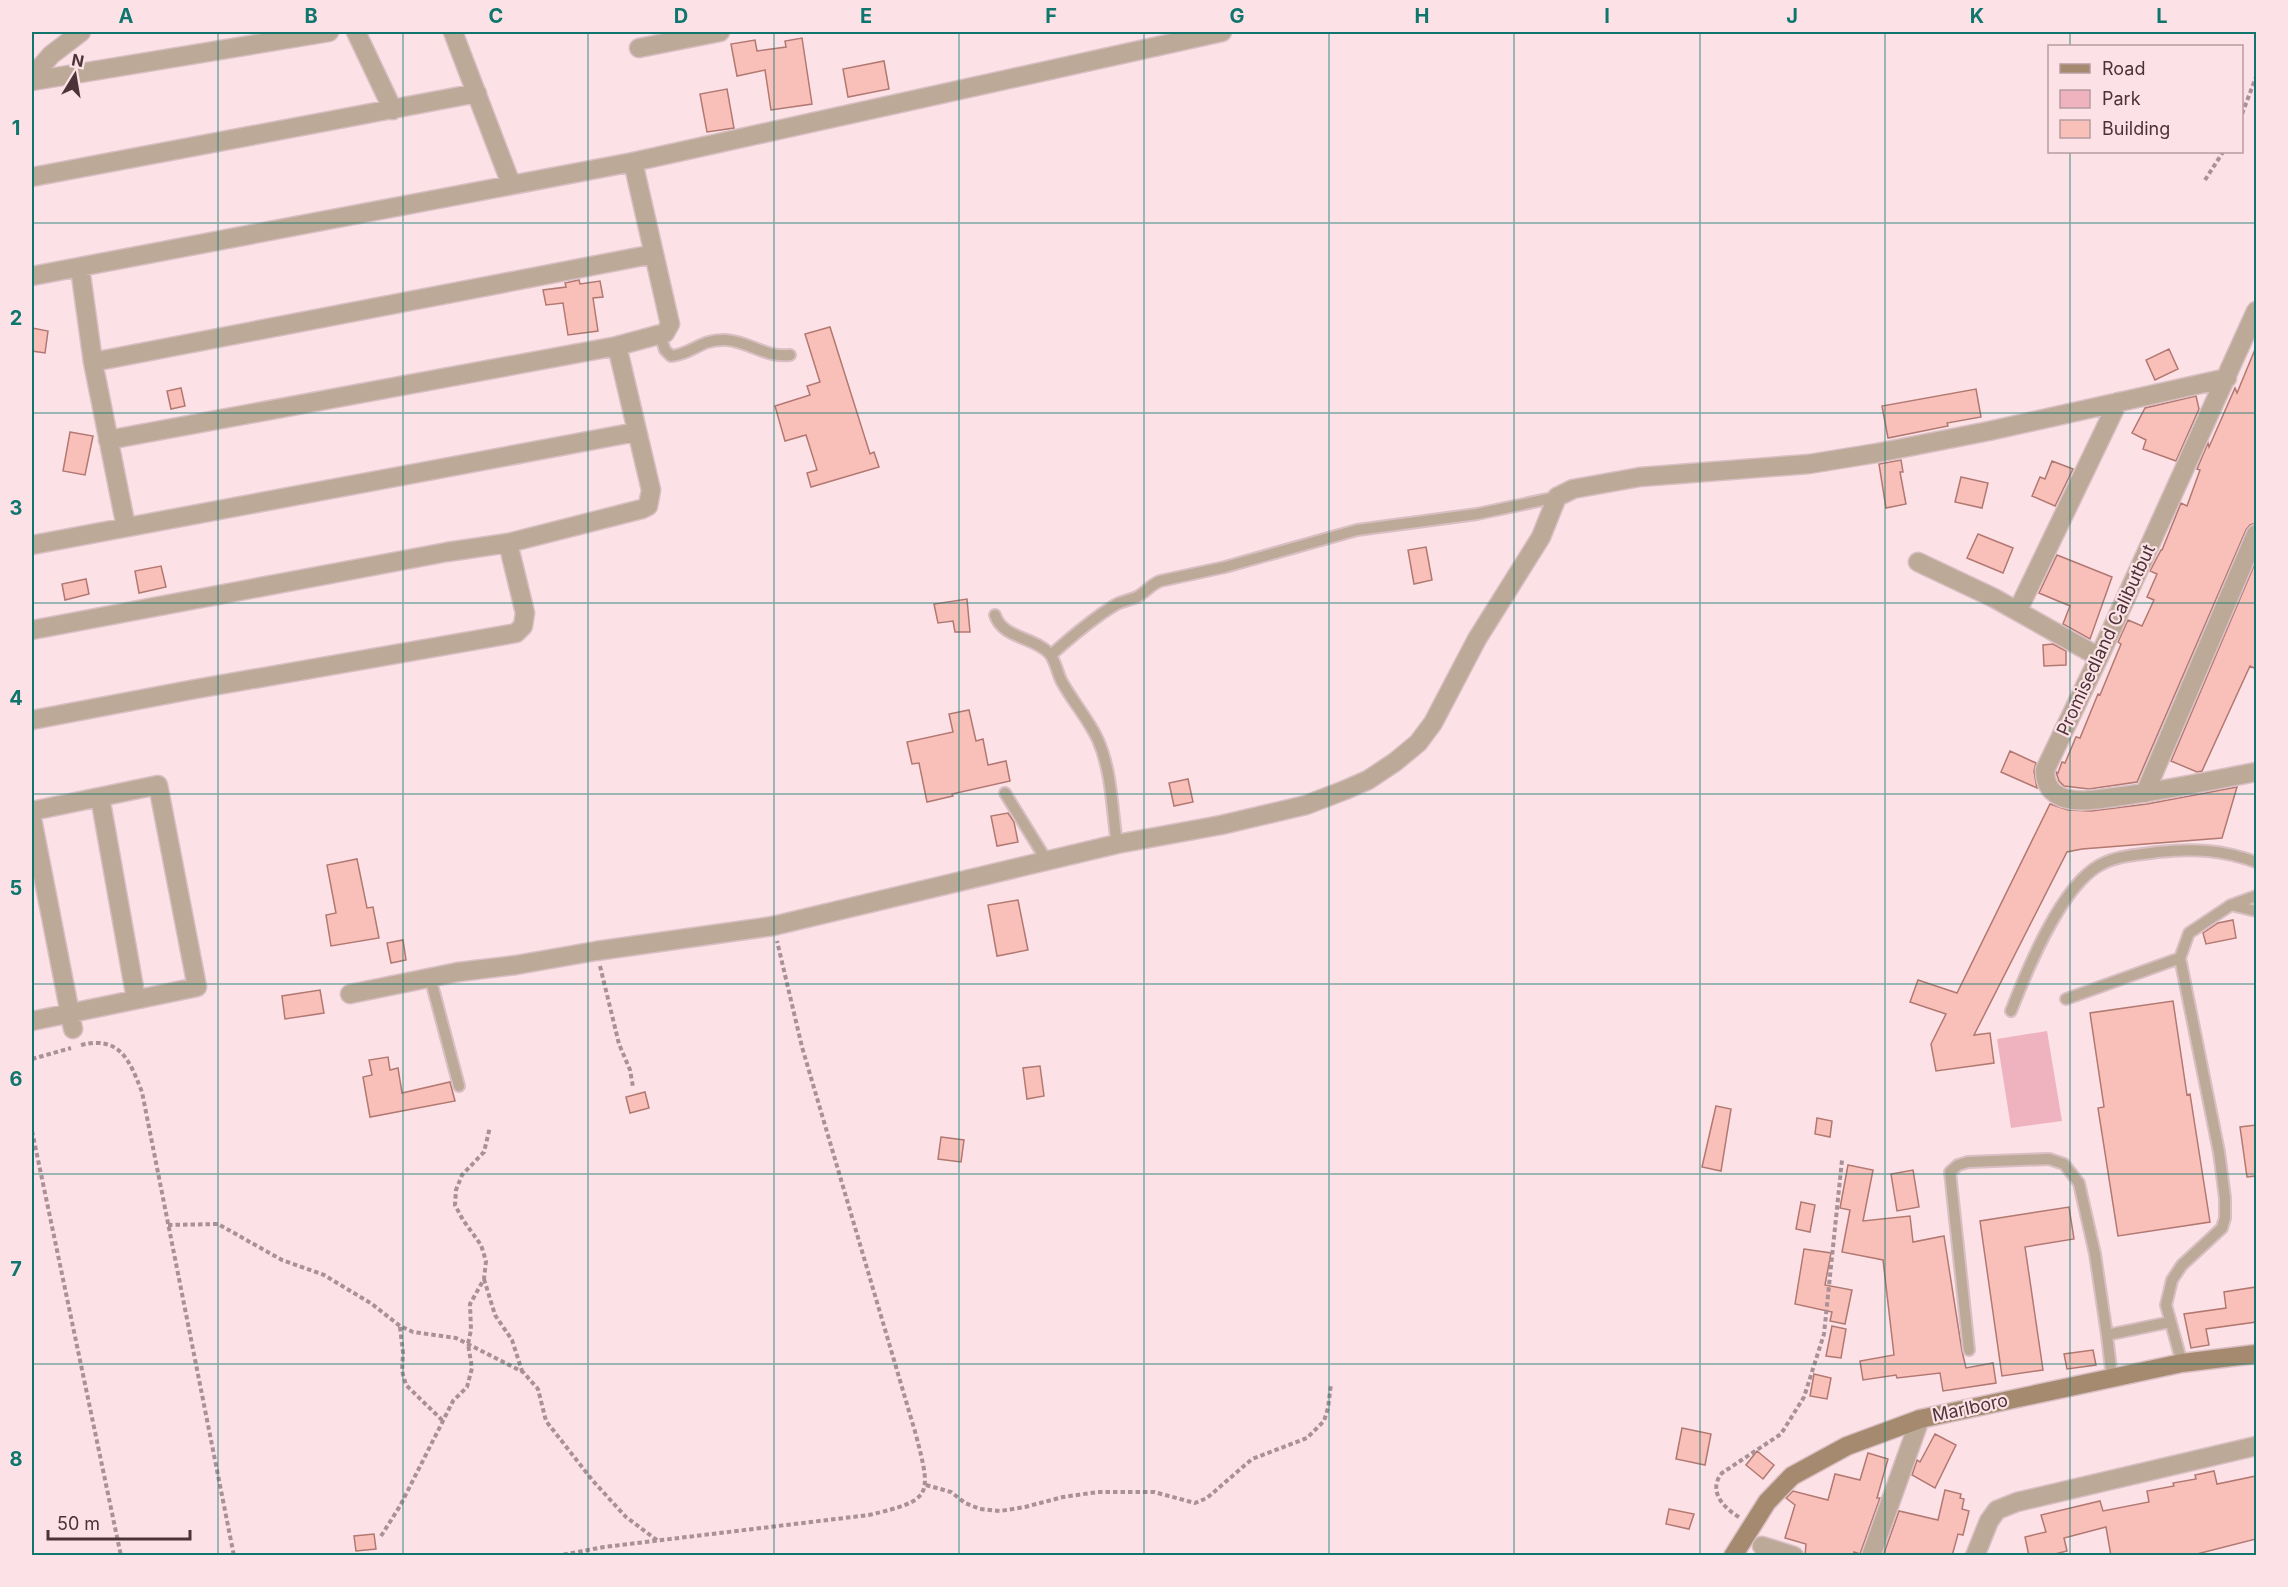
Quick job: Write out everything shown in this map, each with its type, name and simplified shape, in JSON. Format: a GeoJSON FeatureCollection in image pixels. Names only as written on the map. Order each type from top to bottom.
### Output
{"type":"FeatureCollection","features":[{"type":"Feature","properties":{"kind":"street"},"geometry":{"type":"LineString","coordinates":[[32,77],[51,55],[81,32]]}},
{"type":"Feature","properties":{"kind":"street"},"geometry":{"type":"LineString","coordinates":[[32,81],[329,32]]}},
{"type":"Feature","properties":{"kind":"street"},"geometry":{"type":"LineString","coordinates":[[356,32],[393,110]]}},
{"type":"Feature","properties":{"kind":"street"},"geometry":{"type":"LineString","coordinates":[[453,32],[511,184]]}},
{"type":"Feature","properties":{"kind":"street"},"geometry":{"type":"LineString","coordinates":[[639,48],[720,32]]}},
{"type":"Feature","properties":{"kind":"street"},"geometry":{"type":"LineString","coordinates":[[32,276],[633,162],[1222,32]]}},
{"type":"Feature","properties":{"kind":"street"},"geometry":{"type":"LineString","coordinates":[[32,177],[477,93]]}},
{"type":"Feature","properties":{"kind":"street"},"geometry":{"type":"LineString","coordinates":[[108,440],[616,346],[664,333],[670,324],[633,162]]}},
{"type":"Feature","properties":{"kind":"street"},"geometry":{"type":"LineString","coordinates":[[93,362],[654,254]]}},
{"type":"Feature","properties":{"kind":"street"},"geometry":{"type":"LineString","coordinates":[[80,268],[93,362],[126,527]]}},
{"type":"Feature","properties":{"kind":"street","name":"Promisedland Calibutbut"},"geometry":{"type":"LineString","coordinates":[[2250,773],[2145,793],[2080,801],[2062,798],[2049,789],[2045,780],[2045,770],[2099,657],[2256,311]]}},
{"type":"Feature","properties":{"kind":"street"},"geometry":{"type":"LineString","coordinates":[[32,630],[436,554],[508,543],[642,509],[648,506],[651,490],[616,346]]}},
{"type":"Feature","properties":{"kind":"street"},"geometry":{"type":"LineString","coordinates":[[350,994],[430,977],[773,926],[1117,844],[1221,825],[1306,805],[1368,780],[1418,743],[1433,723],[1477,639],[1541,537],[1557,497],[1573,489],[1640,477],[1809,465],[1989,431],[2227,378]]}},
{"type":"Feature","properties":{"kind":"street"},"geometry":{"type":"LineString","coordinates":[[2018,610],[2118,402]]}},
{"type":"Feature","properties":{"kind":"street"},"geometry":{"type":"LineString","coordinates":[[32,545],[636,432]]}},
{"type":"Feature","properties":{"kind":"street"},"geometry":{"type":"LineString","coordinates":[[2145,793],[2256,534]]}},
{"type":"Feature","properties":{"kind":"street"},"geometry":{"type":"LineString","coordinates":[[32,720],[516,633],[523,626],[525,613],[508,543]]}},
{"type":"Feature","properties":{"kind":"street"},"geometry":{"type":"LineString","coordinates":[[1918,562],[2018,610],[2099,657]]}},
{"type":"Feature","properties":{"kind":"street"},"geometry":{"type":"LineString","coordinates":[[32,811],[158,785],[197,987],[136,999],[72,1021],[32,1021]]}},
{"type":"Feature","properties":{"kind":"street"},"geometry":{"type":"LineString","coordinates":[[100,796],[136,999]]}},
{"type":"Feature","properties":{"kind":"street"},"geometry":{"type":"LineString","coordinates":[[32,819],[72,1021]]}},
{"type":"Feature","properties":{"kind":"street","name":"Marlboro"},"geometry":{"type":"LineString","coordinates":[[1733,1556],[1767,1502],[1792,1476],[1846,1446],[1920,1419],[2182,1363],[2256,1354]]}},
{"type":"Feature","properties":{"kind":"street"},"geometry":{"type":"LineString","coordinates":[[1871,1556],[1920,1419]]}},
{"type":"Feature","properties":{"kind":"street"},"geometry":{"type":"LineString","coordinates":[[1976,1556],[1989,1521],[1997,1510],[2017,1502],[2256,1446]]}},
{"type":"Feature","properties":{"kind":"street"},"geometry":{"type":"LineString","coordinates":[[1762,1546],[1794,1556]]}},
{"type":"Feature","properties":{"kind":"lane"},"geometry":{"type":"LineString","coordinates":[[660,335],[665,350],[671,356],[681,355],[708,340],[728,340],[746,344],[760,352],[790,355]]}},
{"type":"Feature","properties":{"kind":"lane"},"geometry":{"type":"LineString","coordinates":[[1051,655],[1117,604],[1135,598],[1145,592],[1151,584],[1160,581],[1225,567],[1357,530],[1477,514],[1557,497]]}},
{"type":"Feature","properties":{"kind":"lane"},"geometry":{"type":"LineString","coordinates":[[995,615],[998,623],[1005,629],[1041,646],[1051,655],[1060,680],[1091,727],[1105,758],[1117,844]]}},
{"type":"Feature","properties":{"kind":"lane"},"geometry":{"type":"LineString","coordinates":[[1005,793],[1047,861]]}},
{"type":"Feature","properties":{"kind":"lane"},"geometry":{"type":"LineString","coordinates":[[2012,1011],[2029,966],[2052,922],[2075,887],[2101,865],[2119,857],[2186,849],[2212,850],[2256,862]]}},
{"type":"Feature","properties":{"kind":"lane"},"geometry":{"type":"LineString","coordinates":[[2182,1363],[2166,1305],[2172,1280],[2182,1265],[2222,1228],[2226,1218],[2219,1152],[2180,958],[2188,933],[2231,905],[2256,896]]}},
{"type":"Feature","properties":{"kind":"lane"},"geometry":{"type":"LineString","coordinates":[[2231,905],[2256,911]]}},
{"type":"Feature","properties":{"kind":"lane"},"geometry":{"type":"LineString","coordinates":[[2066,999],[2180,958]]}},
{"type":"Feature","properties":{"kind":"lane"},"geometry":{"type":"LineString","coordinates":[[430,977],[459,1086]]}},
{"type":"Feature","properties":{"kind":"lane"},"geometry":{"type":"LineString","coordinates":[[1969,1350],[1950,1172],[1958,1165],[1968,1162],[2049,1159],[2064,1164],[2079,1183],[2095,1254],[2112,1378]]}},
{"type":"Feature","properties":{"kind":"lane"},"geometry":{"type":"LineString","coordinates":[[2107,1335],[2170,1322]]}},
{"type":"Feature","properties":{"kind":"path"},"geometry":{"type":"LineString","coordinates":[[2243,109],[2256,77]]}},
{"type":"Feature","properties":{"kind":"path"},"geometry":{"type":"LineString","coordinates":[[2205,180],[2222,153]]}},
{"type":"Feature","properties":{"kind":"path"},"geometry":{"type":"LineString","coordinates":[[556,1556],[869,1515],[914,1502],[926,1485],[926,1475],[916,1435],[802,1047],[773,926]]}},
{"type":"Feature","properties":{"kind":"path"},"geometry":{"type":"LineString","coordinates":[[596,951],[619,1044],[630,1070],[633,1087]]}},
{"type":"Feature","properties":{"kind":"path"},"geometry":{"type":"LineString","coordinates":[[32,1059],[89,1043],[105,1044],[117,1050],[128,1060],[142,1092],[234,1556]]}},
{"type":"Feature","properties":{"kind":"path"},"geometry":{"type":"LineString","coordinates":[[381,1536],[400,1506],[453,1401],[467,1386],[472,1368],[468,1344],[471,1330],[470,1304],[484,1279],[486,1261],[481,1245],[455,1205],[456,1190],[462,1175],[484,1152],[490,1127]]}},
{"type":"Feature","properties":{"kind":"path"},"geometry":{"type":"LineString","coordinates":[[32,1131],[121,1556]]}},
{"type":"Feature","properties":{"kind":"path"},"geometry":{"type":"LineString","coordinates":[[1723,1505],[1715,1488],[1717,1479],[1722,1473],[1780,1434],[1804,1396],[1810,1381],[1824,1334],[1842,1160]]}},
{"type":"Feature","properties":{"kind":"path"},"geometry":{"type":"LineString","coordinates":[[168,1225],[218,1224],[282,1260],[324,1275],[372,1304],[400,1326],[413,1332],[456,1338],[523,1372],[538,1389],[546,1421],[586,1472],[626,1517],[658,1541]]}},
{"type":"Feature","properties":{"kind":"path"},"geometry":{"type":"LineString","coordinates":[[484,1279],[495,1315],[512,1340],[523,1372]]}},
{"type":"Feature","properties":{"kind":"path"},"geometry":{"type":"LineString","coordinates":[[400,1326],[402,1371],[406,1385],[444,1422]]}},
{"type":"Feature","properties":{"kind":"path"},"geometry":{"type":"LineString","coordinates":[[926,1485],[951,1492],[965,1503],[980,1509],[1000,1511],[1025,1508],[1063,1497],[1098,1492],[1154,1492],[1195,1503],[1207,1498],[1252,1459],[1307,1438],[1324,1421],[1328,1408],[1330,1384]]}},
{"type":"Feature","properties":{"kind":"green space"},"geometry":{"type":"Polygon","coordinates":[[[2047,1031],[2062,1121],[2011,1128],[1997,1039],[2047,1031]]]}},
{"type":"Feature","properties":{"kind":"building"},"geometry":{"type":"Polygon","coordinates":[[[802,38],[812,104],[771,110],[765,70],[737,76],[731,44],[755,40],[757,51],[786,47],[785,41],[802,38]]]}},
{"type":"Feature","properties":{"kind":"building"},"geometry":{"type":"Polygon","coordinates":[[[884,61],[889,89],[848,97],[843,69],[884,61]]]}},
{"type":"Feature","properties":{"kind":"building"},"geometry":{"type":"Polygon","coordinates":[[[727,89],[734,128],[707,132],[700,94],[727,89]]]}},
{"type":"Feature","properties":{"kind":"building"},"geometry":{"type":"Polygon","coordinates":[[[579,280],[580,284],[600,281],[603,297],[593,298],[598,331],[568,335],[563,303],[546,305],[543,290],[566,287],[565,283],[579,280]]]}},
{"type":"Feature","properties":{"kind":"building"},"geometry":{"type":"Polygon","coordinates":[[[830,327],[870,454],[874,452],[879,467],[811,487],[807,473],[817,470],[806,435],[785,441],[775,406],[810,395],[807,386],[820,382],[805,334],[830,327]]]}},
{"type":"Feature","properties":{"kind":"building"},"geometry":{"type":"Polygon","coordinates":[[[32,328],[48,331],[45,353],[32,351],[32,328]]]}},
{"type":"Feature","properties":{"kind":"building"},"geometry":{"type":"Polygon","coordinates":[[[2256,347],[2256,523],[2250,525],[2246,530],[2137,782],[2089,789],[2064,786],[2059,781],[2056,772],[2058,773],[2062,762],[2065,763],[2076,737],[2080,738],[2121,644],[2118,642],[2128,620],[2142,626],[2154,600],[2147,597],[2157,574],[2150,571],[2162,550],[2181,503],[2187,506],[2200,470],[2197,469],[2208,443],[2209,447],[2235,388],[2237,393],[2256,347]]]}},
{"type":"Feature","properties":{"kind":"building"},"geometry":{"type":"Polygon","coordinates":[[[2169,349],[2178,369],[2155,380],[2146,360],[2169,349]]]}},
{"type":"Feature","properties":{"kind":"building"},"geometry":{"type":"Polygon","coordinates":[[[181,388],[185,406],[171,409],[167,391],[181,388]]]}},
{"type":"Feature","properties":{"kind":"building"},"geometry":{"type":"Polygon","coordinates":[[[1976,389],[1981,417],[1888,438],[1882,406],[1976,389]]]}},
{"type":"Feature","properties":{"kind":"building"},"geometry":{"type":"Polygon","coordinates":[[[2196,396],[2199,409],[2176,461],[2143,449],[2146,440],[2132,433],[2145,408],[2196,396]]]}},
{"type":"Feature","properties":{"kind":"building"},"geometry":{"type":"Polygon","coordinates":[[[70,432],[93,436],[85,475],[63,471],[70,432]]]}},
{"type":"Feature","properties":{"kind":"building"},"geometry":{"type":"Polygon","coordinates":[[[1901,460],[1903,472],[1900,472],[1906,504],[1886,508],[1879,464],[1901,460]]]}},
{"type":"Feature","properties":{"kind":"building"},"geometry":{"type":"Polygon","coordinates":[[[2052,461],[2073,469],[2055,506],[2032,496],[2040,477],[2045,479],[2052,461]]]}},
{"type":"Feature","properties":{"kind":"building"},"geometry":{"type":"Polygon","coordinates":[[[1961,477],[1988,483],[1982,508],[1955,502],[1961,477]]]}},
{"type":"Feature","properties":{"kind":"building"},"geometry":{"type":"Polygon","coordinates":[[[1978,534],[2013,548],[2003,573],[1967,558],[1978,534]]]}},
{"type":"Feature","properties":{"kind":"building"},"geometry":{"type":"Polygon","coordinates":[[[1426,547],[1432,580],[1414,584],[1408,550],[1426,547]]]}},
{"type":"Feature","properties":{"kind":"building"},"geometry":{"type":"Polygon","coordinates":[[[2057,555],[2112,577],[2090,639],[2063,624],[2070,606],[2039,593],[2057,555]]]}},
{"type":"Feature","properties":{"kind":"building"},"geometry":{"type":"Polygon","coordinates":[[[2256,561],[2256,669],[2250,666],[2202,771],[2197,772],[2171,761],[2256,561]]]}},
{"type":"Feature","properties":{"kind":"building"},"geometry":{"type":"Polygon","coordinates":[[[161,566],[166,587],[139,593],[135,571],[161,566]]]}},
{"type":"Feature","properties":{"kind":"building"},"geometry":{"type":"Polygon","coordinates":[[[86,579],[89,594],[65,600],[62,584],[86,579]]]}},
{"type":"Feature","properties":{"kind":"building"},"geometry":{"type":"Polygon","coordinates":[[[967,599],[970,632],[955,632],[953,621],[938,623],[934,604],[967,599]]]}},
{"type":"Feature","properties":{"kind":"building"},"geometry":{"type":"Polygon","coordinates":[[[2053,644],[2066,651],[2066,665],[2044,666],[2043,645],[2053,644]]]}},
{"type":"Feature","properties":{"kind":"building"},"geometry":{"type":"Polygon","coordinates":[[[969,710],[976,741],[983,739],[988,765],[1006,761],[1010,781],[927,802],[919,763],[912,764],[907,742],[953,732],[949,714],[969,710]]]}},
{"type":"Feature","properties":{"kind":"building"},"geometry":{"type":"Polygon","coordinates":[[[2010,751],[2036,763],[2034,771],[2037,788],[2001,772],[2010,751]]]}},
{"type":"Feature","properties":{"kind":"building"},"geometry":{"type":"Polygon","coordinates":[[[1188,779],[1193,802],[1174,806],[1169,783],[1188,779]]]}},
{"type":"Feature","properties":{"kind":"building"},"geometry":{"type":"Polygon","coordinates":[[[2237,787],[2222,838],[2067,852],[1974,1035],[1990,1033],[1994,1063],[1936,1071],[1931,1044],[1946,1014],[1910,1002],[1918,980],[1957,993],[2050,804],[2068,810],[2091,811],[2147,804],[2237,787]]]}},
{"type":"Feature","properties":{"kind":"building"},"geometry":{"type":"Polygon","coordinates":[[[1008,813],[1014,822],[1018,842],[997,846],[991,816],[1008,813]]]}},
{"type":"Feature","properties":{"kind":"building"},"geometry":{"type":"Polygon","coordinates":[[[357,859],[367,908],[373,907],[379,938],[331,946],[326,915],[336,913],[327,865],[357,859]]]}},
{"type":"Feature","properties":{"kind":"building"},"geometry":{"type":"Polygon","coordinates":[[[1018,900],[1028,950],[997,956],[988,905],[1018,900]]]}},
{"type":"Feature","properties":{"kind":"building"},"geometry":{"type":"Polygon","coordinates":[[[2233,920],[2236,938],[2206,944],[2203,933],[2218,923],[2233,920]]]}},
{"type":"Feature","properties":{"kind":"building"},"geometry":{"type":"Polygon","coordinates":[[[403,940],[406,960],[391,963],[387,943],[403,940]]]}},
{"type":"Feature","properties":{"kind":"building"},"geometry":{"type":"Polygon","coordinates":[[[320,990],[324,1013],[285,1019],[282,996],[320,990]]]}},
{"type":"Feature","properties":{"kind":"building"},"geometry":{"type":"Polygon","coordinates":[[[2173,1001],[2210,1222],[2118,1236],[2098,1108],[2104,1107],[2090,1013],[2173,1001]]]}},
{"type":"Feature","properties":{"kind":"building"},"geometry":{"type":"Polygon","coordinates":[[[388,1057],[390,1070],[398,1068],[402,1093],[450,1082],[455,1101],[370,1117],[363,1077],[372,1075],[369,1060],[388,1057]]]}},
{"type":"Feature","properties":{"kind":"building"},"geometry":{"type":"Polygon","coordinates":[[[1040,1066],[1044,1096],[1027,1099],[1023,1068],[1040,1066]]]}},
{"type":"Feature","properties":{"kind":"building"},"geometry":{"type":"Polygon","coordinates":[[[645,1092],[649,1108],[630,1113],[626,1097],[645,1092]]]}},
{"type":"Feature","properties":{"kind":"building"},"geometry":{"type":"Polygon","coordinates":[[[1716,1106],[1731,1109],[1721,1171],[1702,1167],[1716,1106]]]}},
{"type":"Feature","properties":{"kind":"building"},"geometry":{"type":"Polygon","coordinates":[[[1817,1118],[1832,1121],[1830,1137],[1815,1134],[1817,1118]]]}},
{"type":"Feature","properties":{"kind":"building"},"geometry":{"type":"Polygon","coordinates":[[[2256,1125],[2256,1176],[2247,1177],[2240,1127],[2256,1125]]]}},
{"type":"Feature","properties":{"kind":"building"},"geometry":{"type":"Polygon","coordinates":[[[941,1137],[964,1140],[961,1162],[938,1159],[941,1137]]]}},
{"type":"Feature","properties":{"kind":"building"},"geometry":{"type":"Polygon","coordinates":[[[1848,1165],[1873,1170],[1863,1221],[1910,1216],[1913,1242],[1944,1236],[1966,1368],[1993,1363],[1996,1383],[1943,1391],[1940,1373],[1897,1378],[1896,1375],[1863,1380],[1860,1361],[1894,1355],[1883,1260],[1842,1252],[1850,1210],[1840,1208],[1848,1165]]]}},
{"type":"Feature","properties":{"kind":"building"},"geometry":{"type":"Polygon","coordinates":[[[1913,1170],[1919,1207],[1897,1211],[1891,1174],[1913,1170]]]}},
{"type":"Feature","properties":{"kind":"building"},"geometry":{"type":"Polygon","coordinates":[[[1801,1202],[1815,1205],[1810,1232],[1796,1229],[1801,1202]]]}},
{"type":"Feature","properties":{"kind":"building"},"geometry":{"type":"Polygon","coordinates":[[[2069,1207],[2074,1239],[2025,1247],[2043,1370],[2002,1376],[1980,1221],[2069,1207]]]}},
{"type":"Feature","properties":{"kind":"building"},"geometry":{"type":"Polygon","coordinates":[[[1804,1249],[1831,1253],[1825,1285],[1852,1290],[1845,1324],[1830,1321],[1832,1312],[1795,1304],[1804,1249]]]}},
{"type":"Feature","properties":{"kind":"building"},"geometry":{"type":"Polygon","coordinates":[[[2256,1287],[2256,1322],[2206,1329],[2209,1345],[2191,1348],[2184,1314],[2226,1308],[2224,1292],[2256,1287]]]}},
{"type":"Feature","properties":{"kind":"building"},"geometry":{"type":"Polygon","coordinates":[[[1832,1326],[1846,1329],[1841,1358],[1826,1356],[1832,1326]]]}},
{"type":"Feature","properties":{"kind":"building"},"geometry":{"type":"Polygon","coordinates":[[[2093,1350],[2096,1365],[2067,1369],[2064,1354],[2093,1350]]]}},
{"type":"Feature","properties":{"kind":"building"},"geometry":{"type":"Polygon","coordinates":[[[1814,1374],[1831,1378],[1827,1399],[1810,1396],[1814,1374]]]}},
{"type":"Feature","properties":{"kind":"building"},"geometry":{"type":"Polygon","coordinates":[[[1682,1428],[1711,1434],[1705,1465],[1676,1459],[1682,1428]]]}},
{"type":"Feature","properties":{"kind":"building"},"geometry":{"type":"Polygon","coordinates":[[[1935,1434],[1956,1445],[1935,1488],[1912,1475],[1917,1460],[1920,1462],[1935,1434]]]}},
{"type":"Feature","properties":{"kind":"building"},"geometry":{"type":"Polygon","coordinates":[[[1757,1451],[1774,1465],[1763,1479],[1746,1465],[1757,1451]]]}},
{"type":"Feature","properties":{"kind":"building"},"geometry":{"type":"Polygon","coordinates":[[[1868,1453],[1888,1459],[1877,1498],[1880,1498],[1860,1554],[1854,1552],[1853,1556],[1805,1556],[1806,1544],[1785,1538],[1795,1505],[1786,1498],[1793,1491],[1828,1500],[1835,1474],[1860,1480],[1868,1453]]]}},
{"type":"Feature","properties":{"kind":"building"},"geometry":{"type":"Polygon","coordinates":[[[2214,1471],[2217,1484],[2256,1476],[2256,1539],[2189,1556],[2111,1556],[2106,1527],[2064,1538],[2067,1551],[2047,1556],[2029,1556],[2025,1537],[2046,1532],[2041,1515],[2100,1501],[2103,1511],[2149,1502],[2147,1491],[2174,1486],[2173,1483],[2196,1479],[2195,1475],[2214,1471]]]}},
{"type":"Feature","properties":{"kind":"building"},"geometry":{"type":"Polygon","coordinates":[[[1945,1490],[1961,1494],[1960,1498],[1964,1499],[1962,1509],[1969,1511],[1963,1535],[1958,1534],[1952,1556],[1883,1556],[1899,1511],[1938,1520],[1945,1490]]]}},
{"type":"Feature","properties":{"kind":"building"},"geometry":{"type":"Polygon","coordinates":[[[1669,1509],[1694,1514],[1689,1529],[1666,1524],[1669,1509]]]}},
{"type":"Feature","properties":{"kind":"building"},"geometry":{"type":"Polygon","coordinates":[[[374,1534],[376,1549],[356,1551],[354,1536],[374,1534]]]}}]}
